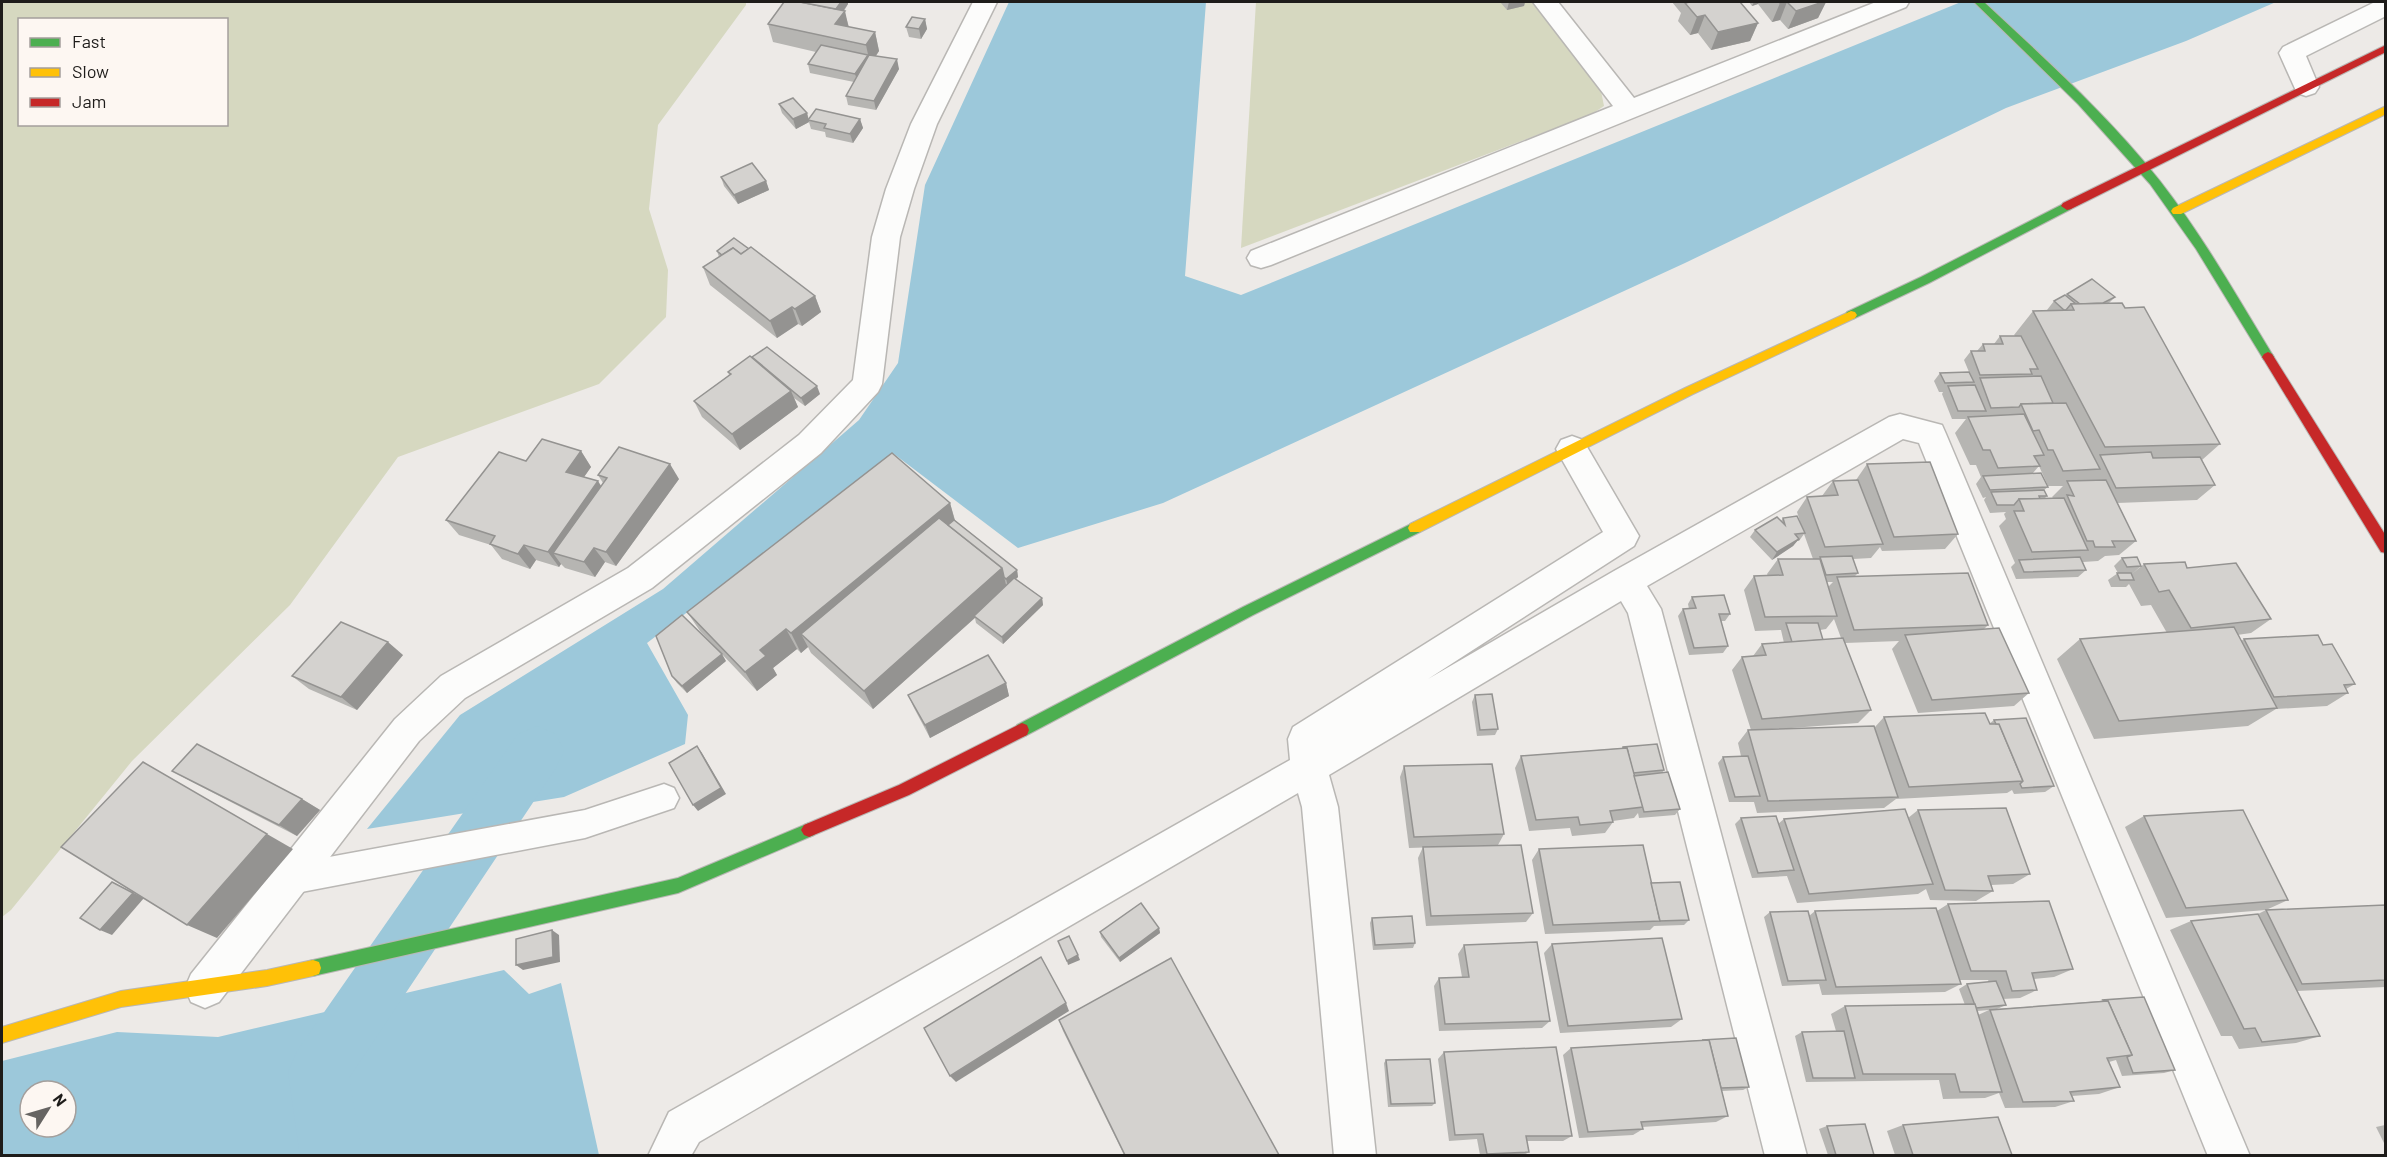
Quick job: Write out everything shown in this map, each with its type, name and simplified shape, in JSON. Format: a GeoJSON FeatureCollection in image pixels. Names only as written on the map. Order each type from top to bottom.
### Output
{"type":"FeatureCollection","features":[{"type":"Feature","properties":{"kind":"street"},"geometry":{"type":"LineString","coordinates":[[205,988],[407,730],[453,687],[640,578],[810,444],[867,384],[885,237],[924,124],[985,2]]}},
{"type":"Feature","properties":{"kind":"street"},"geometry":{"type":"LineString","coordinates":[[1545,2],[1629,109]]}},
{"type":"Feature","properties":{"kind":"street"},"geometry":{"type":"LineString","coordinates":[[1261,258],[1897,2]]}},
{"type":"Feature","properties":{"kind":"street"},"geometry":{"type":"LineString","coordinates":[[1979,2],[2143,167],[2177,211],[2385,548]]}},
{"type":"Feature","properties":{"kind":"street"},"geometry":{"type":"LineString","coordinates":[[2306,87],[2292,52],[2385,6]]}},
{"type":"Feature","properties":{"kind":"street"},"geometry":{"type":"LineString","coordinates":[[2,1035],[122,999],[267,978],[678,885],[904,790],[1248,611],[1572,449],[1925,280],[2143,167],[2385,48]]}},
{"type":"Feature","properties":{"kind":"street"},"geometry":{"type":"LineString","coordinates":[[2177,211],[2385,109]]}},
{"type":"Feature","properties":{"kind":"street"},"geometry":{"type":"LineString","coordinates":[[669,1155],[684,1127],[1309,768],[1626,581],[1900,426],[1931,434],[2229,1155]]}},
{"type":"Feature","properties":{"kind":"street"},"geometry":{"type":"LineString","coordinates":[[1355,1155],[1320,807],[1309,768],[1306,739],[1623,536],[1572,449]]}},
{"type":"Feature","properties":{"kind":"street"},"geometry":{"type":"LineString","coordinates":[[1626,581],[1644,609],[1786,1155]]}},
{"type":"Feature","properties":{"kind":"lane"},"geometry":{"type":"LineString","coordinates":[[291,879],[585,824],[664,798]]}},
{"type":"Feature","properties":{"kind":"green space"},"geometry":{"type":"Polygon","coordinates":[[[2,2],[746,2],[658,125],[649,209],[668,270],[666,317],[599,384],[398,457],[290,605],[132,761],[11,910],[2,917],[2,2]]]}},
{"type":"Feature","properties":{"kind":"green space"},"geometry":{"type":"Polygon","coordinates":[[[1256,2],[1532,2],[1601,91],[1604,106],[1592,114],[1241,248],[1256,2]]]}},
{"type":"Feature","properties":{"kind":"water"},"geometry":{"type":"Polygon","coordinates":[[[1009,2],[1206,2],[1185,276],[1241,295],[1961,2],[2276,2],[2186,41],[2006,108],[1685,263],[1163,503],[1018,548],[894,454],[647,643],[688,715],[685,744],[564,797],[367,829],[460,715],[663,589],[859,420],[898,363],[925,185],[1009,2]]]}},
{"type":"Feature","properties":{"kind":"water"},"geometry":{"type":"Polygon","coordinates":[[[504,970],[529,994],[561,983],[599,1155],[2,1155],[2,1061],[117,1032],[218,1037],[504,970]]]}},
{"type":"Feature","properties":{"kind":"building"},"geometry":{"type":"Polygon","coordinates":[[[784,2],[800,2],[845,11],[835,24],[875,32],[866,45],[768,24],[784,2]]]}},
{"type":"Feature","properties":{"kind":"building"},"geometry":{"type":"Polygon","coordinates":[[[800,2],[841,2],[836,9],[800,2]]]}},
{"type":"Feature","properties":{"kind":"building"},"geometry":{"type":"Polygon","coordinates":[[[1740,2],[1758,23],[1718,32],[1705,15],[1697,17],[1685,3],[1740,2]]]}},
{"type":"Feature","properties":{"kind":"building"},"geometry":{"type":"Polygon","coordinates":[[[1787,2],[1823,2],[1796,11],[1787,2]]]}},
{"type":"Feature","properties":{"kind":"building"},"geometry":{"type":"Polygon","coordinates":[[[912,17],[925,19],[919,29],[906,27],[912,17]]]}},
{"type":"Feature","properties":{"kind":"building"},"geometry":{"type":"Polygon","coordinates":[[[821,45],[868,55],[855,74],[808,64],[821,45]]]}},
{"type":"Feature","properties":{"kind":"building"},"geometry":{"type":"Polygon","coordinates":[[[869,55],[897,59],[874,101],[846,96],[869,55]]]}},
{"type":"Feature","properties":{"kind":"building"},"geometry":{"type":"Polygon","coordinates":[[[793,98],[807,113],[793,119],[779,104],[793,98]]]}},
{"type":"Feature","properties":{"kind":"building"},"geometry":{"type":"Polygon","coordinates":[[[816,109],[860,119],[850,134],[824,128],[826,124],[808,120],[816,109]]]}},
{"type":"Feature","properties":{"kind":"building"},"geometry":{"type":"Polygon","coordinates":[[[752,163],[766,181],[734,195],[721,177],[752,163]]]}},
{"type":"Feature","properties":{"kind":"building"},"geometry":{"type":"Polygon","coordinates":[[[734,238],[749,249],[741,254],[733,248],[722,255],[717,251],[734,238]]]}},
{"type":"Feature","properties":{"kind":"building"},"geometry":{"type":"Polygon","coordinates":[[[751,247],[815,296],[770,321],[703,267],[733,248],[741,254],[751,247]]]}},
{"type":"Feature","properties":{"kind":"building"},"geometry":{"type":"Polygon","coordinates":[[[2092,279],[2115,297],[2103,303],[2080,304],[2067,294],[2092,279]]]}},
{"type":"Feature","properties":{"kind":"building"},"geometry":{"type":"Polygon","coordinates":[[[2065,295],[2076,304],[2071,304],[2064,310],[2054,301],[2065,295]]]}},
{"type":"Feature","properties":{"kind":"building"},"geometry":{"type":"Polygon","coordinates":[[[2122,303],[2125,308],[2144,307],[2220,444],[2105,447],[2033,311],[2074,310],[2071,304],[2122,303]]]}},
{"type":"Feature","properties":{"kind":"building"},"geometry":{"type":"Polygon","coordinates":[[[2000,336],[2021,336],[2038,369],[2030,369],[2032,374],[1980,375],[1971,351],[1985,351],[1983,344],[2003,344],[2000,336]]]}},
{"type":"Feature","properties":{"kind":"building"},"geometry":{"type":"Polygon","coordinates":[[[767,347],[817,386],[801,398],[752,357],[767,347]]]}},
{"type":"Feature","properties":{"kind":"building"},"geometry":{"type":"Polygon","coordinates":[[[750,356],[791,391],[732,434],[694,401],[731,374],[728,372],[750,356]]]}},
{"type":"Feature","properties":{"kind":"building"},"geometry":{"type":"Polygon","coordinates":[[[1969,372],[1974,382],[1945,383],[1940,373],[1969,372]]]}},
{"type":"Feature","properties":{"kind":"building"},"geometry":{"type":"Polygon","coordinates":[[[2041,376],[2053,403],[1991,408],[1980,378],[2041,376]]]}},
{"type":"Feature","properties":{"kind":"building"},"geometry":{"type":"Polygon","coordinates":[[[1975,385],[1986,411],[1958,411],[1948,386],[1975,385]]]}},
{"type":"Feature","properties":{"kind":"building"},"geometry":{"type":"Polygon","coordinates":[[[2066,403],[2100,469],[2063,471],[2053,450],[2048,450],[2039,430],[2033,431],[2021,404],[2066,403]]]}},
{"type":"Feature","properties":{"kind":"building"},"geometry":{"type":"Polygon","coordinates":[[[2024,414],[2044,455],[2034,456],[2040,466],[1998,468],[1990,450],[1983,450],[1968,417],[2024,414]]]}},
{"type":"Feature","properties":{"kind":"building"},"geometry":{"type":"Polygon","coordinates":[[[542,439],[581,451],[566,472],[598,481],[548,552],[524,545],[518,554],[490,544],[495,536],[446,520],[499,452],[526,461],[542,439]]]}},
{"type":"Feature","properties":{"kind":"building"},"geometry":{"type":"Polygon","coordinates":[[[619,447],[670,464],[606,552],[594,548],[584,562],[553,553],[607,478],[598,475],[619,447]]]}},
{"type":"Feature","properties":{"kind":"building"},"geometry":{"type":"Polygon","coordinates":[[[2151,452],[2153,458],[2200,457],[2215,485],[2116,488],[2100,455],[2151,452]]]}},
{"type":"Feature","properties":{"kind":"building"},"geometry":{"type":"Polygon","coordinates":[[[892,453],[950,503],[791,633],[786,629],[760,650],[766,656],[745,672],[687,612],[892,453]]]}},
{"type":"Feature","properties":{"kind":"building"},"geometry":{"type":"Polygon","coordinates":[[[1930,462],[1958,534],[1894,537],[1867,464],[1930,462]]]}},
{"type":"Feature","properties":{"kind":"building"},"geometry":{"type":"Polygon","coordinates":[[[2041,473],[2048,487],[1990,490],[1983,476],[2041,473]]]}},
{"type":"Feature","properties":{"kind":"building"},"geometry":{"type":"Polygon","coordinates":[[[1858,480],[1883,544],[1825,547],[1807,497],[1838,495],[1833,481],[1858,480]]]}},
{"type":"Feature","properties":{"kind":"building"},"geometry":{"type":"Polygon","coordinates":[[[2106,480],[2136,541],[2112,541],[2115,547],[2095,547],[2093,541],[2087,541],[2067,495],[2074,496],[2067,481],[2106,480]]]}},
{"type":"Feature","properties":{"kind":"building"},"geometry":{"type":"Polygon","coordinates":[[[2044,490],[2047,496],[2039,496],[2040,499],[2019,499],[2014,505],[1997,505],[1991,492],[2044,490]]]}},
{"type":"Feature","properties":{"kind":"building"},"geometry":{"type":"Polygon","coordinates":[[[2064,498],[2088,550],[2032,552],[2014,511],[2024,511],[2019,499],[2064,498]]]}},
{"type":"Feature","properties":{"kind":"building"},"geometry":{"type":"Polygon","coordinates":[[[1797,516],[1805,533],[1795,534],[1799,539],[1777,552],[1755,530],[1777,517],[1785,525],[1783,518],[1797,516]]]}},
{"type":"Feature","properties":{"kind":"building"},"geometry":{"type":"Polygon","coordinates":[[[939,518],[1002,568],[864,691],[801,634],[939,518]]]}},
{"type":"Feature","properties":{"kind":"building"},"geometry":{"type":"Polygon","coordinates":[[[954,520],[1017,570],[1006,579],[1002,568],[948,525],[954,520]]]}},
{"type":"Feature","properties":{"kind":"building"},"geometry":{"type":"Polygon","coordinates":[[[1852,556],[1858,573],[1826,575],[1820,557],[1852,556]]]}},
{"type":"Feature","properties":{"kind":"building"},"geometry":{"type":"Polygon","coordinates":[[[2080,557],[2086,570],[2024,572],[2019,560],[2080,557]]]}},
{"type":"Feature","properties":{"kind":"building"},"geometry":{"type":"Polygon","coordinates":[[[2137,557],[2141,566],[2127,567],[2122,558],[2137,557]]]}},
{"type":"Feature","properties":{"kind":"building"},"geometry":{"type":"Polygon","coordinates":[[[1778,559],[1820,559],[1837,616],[1765,617],[1754,576],[1783,575],[1778,559]]]}},
{"type":"Feature","properties":{"kind":"building"},"geometry":{"type":"Polygon","coordinates":[[[2185,562],[2187,568],[2236,563],[2271,619],[2191,628],[2169,590],[2159,592],[2144,564],[2185,562]]]}},
{"type":"Feature","properties":{"kind":"building"},"geometry":{"type":"Polygon","coordinates":[[[1968,573],[1988,625],[1854,630],[1837,577],[1968,573]]]}},
{"type":"Feature","properties":{"kind":"building"},"geometry":{"type":"Polygon","coordinates":[[[2117,573],[2131,573],[2134,580],[2120,580],[2117,573]]]}},
{"type":"Feature","properties":{"kind":"building"},"geometry":{"type":"Polygon","coordinates":[[[1014,578],[1042,598],[1002,637],[974,616],[1014,578]]]}},
{"type":"Feature","properties":{"kind":"building"},"geometry":{"type":"Polygon","coordinates":[[[1724,595],[1730,614],[1719,614],[1728,646],[1694,648],[1683,609],[1696,608],[1692,597],[1724,595]]]}},
{"type":"Feature","properties":{"kind":"building"},"geometry":{"type":"Polygon","coordinates":[[[682,615],[722,654],[682,686],[672,676],[656,636],[682,615]]]}},
{"type":"Feature","properties":{"kind":"building"},"geometry":{"type":"Polygon","coordinates":[[[341,622],[388,642],[341,697],[292,676],[341,622]]]}},
{"type":"Feature","properties":{"kind":"building"},"geometry":{"type":"Polygon","coordinates":[[[1786,623],[1818,623],[1823,640],[1792,642],[1786,623]]]}},
{"type":"Feature","properties":{"kind":"building"},"geometry":{"type":"Polygon","coordinates":[[[2234,627],[2277,708],[2119,721],[2080,639],[2234,627]]]}},
{"type":"Feature","properties":{"kind":"building"},"geometry":{"type":"Polygon","coordinates":[[[1999,628],[2029,693],[1932,700],[1905,635],[1999,628]]]}},
{"type":"Feature","properties":{"kind":"building"},"geometry":{"type":"Polygon","coordinates":[[[2318,635],[2323,645],[2332,644],[2355,684],[2344,685],[2348,693],[2274,697],[2244,639],[2318,635]]]}},
{"type":"Feature","properties":{"kind":"building"},"geometry":{"type":"Polygon","coordinates":[[[1843,638],[1871,710],[1762,719],[1742,657],[1766,655],[1762,644],[1843,638]]]}},
{"type":"Feature","properties":{"kind":"building"},"geometry":{"type":"Polygon","coordinates":[[[988,655],[1006,683],[925,725],[908,695],[988,655]]]}},
{"type":"Feature","properties":{"kind":"building"},"geometry":{"type":"Polygon","coordinates":[[[1492,694],[1498,729],[1480,730],[1475,695],[1492,694]]]}},
{"type":"Feature","properties":{"kind":"building"},"geometry":{"type":"Polygon","coordinates":[[[1985,713],[1990,724],[1999,724],[2023,781],[1909,787],[1884,717],[1985,713]]]}},
{"type":"Feature","properties":{"kind":"building"},"geometry":{"type":"Polygon","coordinates":[[[2026,718],[2054,786],[2022,788],[2020,784],[2023,781],[1999,724],[1996,724],[1994,720],[2026,718]]]}},
{"type":"Feature","properties":{"kind":"building"},"geometry":{"type":"Polygon","coordinates":[[[1874,726],[1898,797],[1768,801],[1748,730],[1874,726]]]}},
{"type":"Feature","properties":{"kind":"building"},"geometry":{"type":"Polygon","coordinates":[[[197,744],[302,799],[279,825],[172,771],[197,744]]]}},
{"type":"Feature","properties":{"kind":"building"},"geometry":{"type":"Polygon","coordinates":[[[1657,744],[1664,770],[1633,773],[1627,748],[1623,747],[1657,744]]]}},
{"type":"Feature","properties":{"kind":"building"},"geometry":{"type":"Polygon","coordinates":[[[697,746],[721,788],[693,805],[669,763],[697,746]]]}},
{"type":"Feature","properties":{"kind":"building"},"geometry":{"type":"Polygon","coordinates":[[[1627,748],[1643,807],[1610,811],[1613,822],[1580,825],[1578,817],[1536,820],[1521,756],[1627,748]]]}},
{"type":"Feature","properties":{"kind":"building"},"geometry":{"type":"Polygon","coordinates":[[[1748,756],[1760,796],[1735,797],[1723,757],[1748,756]]]}},
{"type":"Feature","properties":{"kind":"building"},"geometry":{"type":"Polygon","coordinates":[[[143,762],[267,834],[187,925],[61,847],[143,762]]]}},
{"type":"Feature","properties":{"kind":"building"},"geometry":{"type":"Polygon","coordinates":[[[1492,764],[1504,834],[1414,837],[1404,766],[1492,764]]]}},
{"type":"Feature","properties":{"kind":"building"},"geometry":{"type":"Polygon","coordinates":[[[1668,772],[1680,809],[1644,812],[1634,776],[1668,772]]]}},
{"type":"Feature","properties":{"kind":"building"},"geometry":{"type":"Polygon","coordinates":[[[2006,808],[2030,874],[1988,876],[1993,891],[1945,890],[1918,810],[2006,808]]]}},
{"type":"Feature","properties":{"kind":"building"},"geometry":{"type":"Polygon","coordinates":[[[1905,809],[1933,884],[1809,894],[1784,819],[1905,809]]]}},
{"type":"Feature","properties":{"kind":"building"},"geometry":{"type":"Polygon","coordinates":[[[2243,810],[2288,900],[2186,908],[2144,816],[2243,810]]]}},
{"type":"Feature","properties":{"kind":"building"},"geometry":{"type":"Polygon","coordinates":[[[1776,816],[1794,870],[1758,873],[1741,818],[1776,816]]]}},
{"type":"Feature","properties":{"kind":"building"},"geometry":{"type":"Polygon","coordinates":[[[1521,845],[1533,913],[1431,916],[1423,847],[1521,845]]]}},
{"type":"Feature","properties":{"kind":"building"},"geometry":{"type":"Polygon","coordinates":[[[1643,845],[1660,921],[1553,925],[1539,849],[1643,845]]]}},
{"type":"Feature","properties":{"kind":"building"},"geometry":{"type":"Polygon","coordinates":[[[112,882],[133,893],[100,930],[80,918],[112,882]]]}},
{"type":"Feature","properties":{"kind":"building"},"geometry":{"type":"Polygon","coordinates":[[[1680,882],[1689,920],[1660,921],[1651,883],[1680,882]]]}},
{"type":"Feature","properties":{"kind":"building"},"geometry":{"type":"Polygon","coordinates":[[[2049,901],[2073,969],[2032,973],[2037,990],[2012,991],[2006,971],[1971,971],[1948,904],[2049,901]]]}},
{"type":"Feature","properties":{"kind":"building"},"geometry":{"type":"Polygon","coordinates":[[[1141,903],[1159,928],[1119,958],[1100,932],[1141,903]]]}},
{"type":"Feature","properties":{"kind":"building"},"geometry":{"type":"Polygon","coordinates":[[[2385,905],[2385,980],[2302,984],[2266,910],[2385,905]]]}},
{"type":"Feature","properties":{"kind":"building"},"geometry":{"type":"Polygon","coordinates":[[[1936,908],[1961,984],[1836,987],[1815,911],[1936,908]]]}},
{"type":"Feature","properties":{"kind":"building"},"geometry":{"type":"Polygon","coordinates":[[[1808,911],[1826,980],[1788,981],[1770,912],[1808,911]]]}},
{"type":"Feature","properties":{"kind":"building"},"geometry":{"type":"Polygon","coordinates":[[[2258,914],[2320,1036],[2262,1042],[2255,1028],[2244,1029],[2191,921],[2258,914]]]}},
{"type":"Feature","properties":{"kind":"building"},"geometry":{"type":"Polygon","coordinates":[[[1412,916],[1415,943],[1375,945],[1372,918],[1412,916]]]}},
{"type":"Feature","properties":{"kind":"building"},"geometry":{"type":"Polygon","coordinates":[[[552,930],[553,957],[516,965],[516,939],[552,930]]]}},
{"type":"Feature","properties":{"kind":"building"},"geometry":{"type":"Polygon","coordinates":[[[1069,936],[1078,955],[1067,961],[1058,941],[1069,936]]]}},
{"type":"Feature","properties":{"kind":"building"},"geometry":{"type":"Polygon","coordinates":[[[1662,938],[1682,1019],[1568,1026],[1552,944],[1662,938]]]}},
{"type":"Feature","properties":{"kind":"building"},"geometry":{"type":"Polygon","coordinates":[[[1537,942],[1550,1021],[1445,1024],[1439,978],[1469,977],[1464,945],[1537,942]]]}},
{"type":"Feature","properties":{"kind":"building"},"geometry":{"type":"Polygon","coordinates":[[[1041,957],[1066,1003],[950,1076],[924,1028],[1041,957]]]}},
{"type":"Feature","properties":{"kind":"building"},"geometry":{"type":"Polygon","coordinates":[[[1171,958],[1279,1155],[1125,1155],[1059,1020],[1171,958]]]}},
{"type":"Feature","properties":{"kind":"building"},"geometry":{"type":"Polygon","coordinates":[[[1996,981],[2006,1005],[1976,1008],[1967,984],[1996,981]]]}},
{"type":"Feature","properties":{"kind":"building"},"geometry":{"type":"Polygon","coordinates":[[[2144,997],[2175,1070],[2133,1073],[2127,1057],[2132,1055],[2108,1001],[2103,1000],[2144,997]]]}},
{"type":"Feature","properties":{"kind":"building"},"geometry":{"type":"Polygon","coordinates":[[[2108,1001],[2132,1055],[2107,1058],[2120,1087],[2070,1092],[2074,1101],[2023,1102],[1990,1010],[2108,1001]]]}},
{"type":"Feature","properties":{"kind":"building"},"geometry":{"type":"Polygon","coordinates":[[[1975,1004],[2002,1092],[1960,1092],[1955,1074],[1863,1074],[1845,1006],[1975,1004]]]}},
{"type":"Feature","properties":{"kind":"building"},"geometry":{"type":"Polygon","coordinates":[[[1844,1031],[1855,1078],[1813,1078],[1802,1032],[1844,1031]]]}},
{"type":"Feature","properties":{"kind":"building"},"geometry":{"type":"Polygon","coordinates":[[[1736,1038],[1749,1087],[1721,1088],[1709,1040],[1702,1040],[1736,1038]]]}},
{"type":"Feature","properties":{"kind":"building"},"geometry":{"type":"Polygon","coordinates":[[[1709,1040],[1728,1116],[1641,1122],[1643,1129],[1588,1132],[1571,1048],[1709,1040]]]}},
{"type":"Feature","properties":{"kind":"building"},"geometry":{"type":"Polygon","coordinates":[[[1556,1047],[1572,1136],[1526,1136],[1529,1152],[1487,1154],[1483,1134],[1455,1135],[1444,1052],[1556,1047]]]}},
{"type":"Feature","properties":{"kind":"building"},"geometry":{"type":"Polygon","coordinates":[[[1430,1059],[1435,1103],[1391,1104],[1386,1060],[1430,1059]]]}},
{"type":"Feature","properties":{"kind":"building"},"geometry":{"type":"Polygon","coordinates":[[[1998,1117],[2012,1155],[1913,1155],[1903,1125],[1998,1117]]]}},
{"type":"Feature","properties":{"kind":"building"},"geometry":{"type":"Polygon","coordinates":[[[1865,1124],[1874,1155],[1836,1155],[1827,1126],[1865,1124]]]}},
{"type":"Feature","properties":{"kind":"waterway"},"geometry":{"type":"LineString","coordinates":[[331,1156],[318,1072],[537,751]]}},
{"type":"Feature","properties":{"kind":"traffic: fast"},"geometry":{"type":"LineString","coordinates":[[1979,2],[2082,102],[2154,182],[2200,246],[2268,357]]}},
{"type":"Feature","properties":{"kind":"traffic: fast"},"geometry":{"type":"LineString","coordinates":[[1851,315],[1925,280],[2067,206]]}},
{"type":"Feature","properties":{"kind":"traffic: fast"},"geometry":{"type":"LineString","coordinates":[[1022,730],[1248,611],[1415,528]]}},
{"type":"Feature","properties":{"kind":"traffic: fast"},"geometry":{"type":"LineString","coordinates":[[313,968],[678,885],[809,830]]}},
{"type":"Feature","properties":{"kind":"traffic: slow"},"geometry":{"type":"LineString","coordinates":[[2177,211],[2386,109]]}},
{"type":"Feature","properties":{"kind":"traffic: slow"},"geometry":{"type":"LineString","coordinates":[[1415,528],[1689,391],[1851,315]]}},
{"type":"Feature","properties":{"kind":"traffic: slow"},"geometry":{"type":"LineString","coordinates":[[2,1035],[121,999],[267,978],[313,968]]}},
{"type":"Feature","properties":{"kind":"traffic: jam"},"geometry":{"type":"LineString","coordinates":[[2067,206],[2386,48]]}},
{"type":"Feature","properties":{"kind":"traffic: jam"},"geometry":{"type":"LineString","coordinates":[[2268,357],[2386,548]]}},
{"type":"Feature","properties":{"kind":"traffic: jam"},"geometry":{"type":"LineString","coordinates":[[809,830],[904,790],[1022,730]]}}]}
